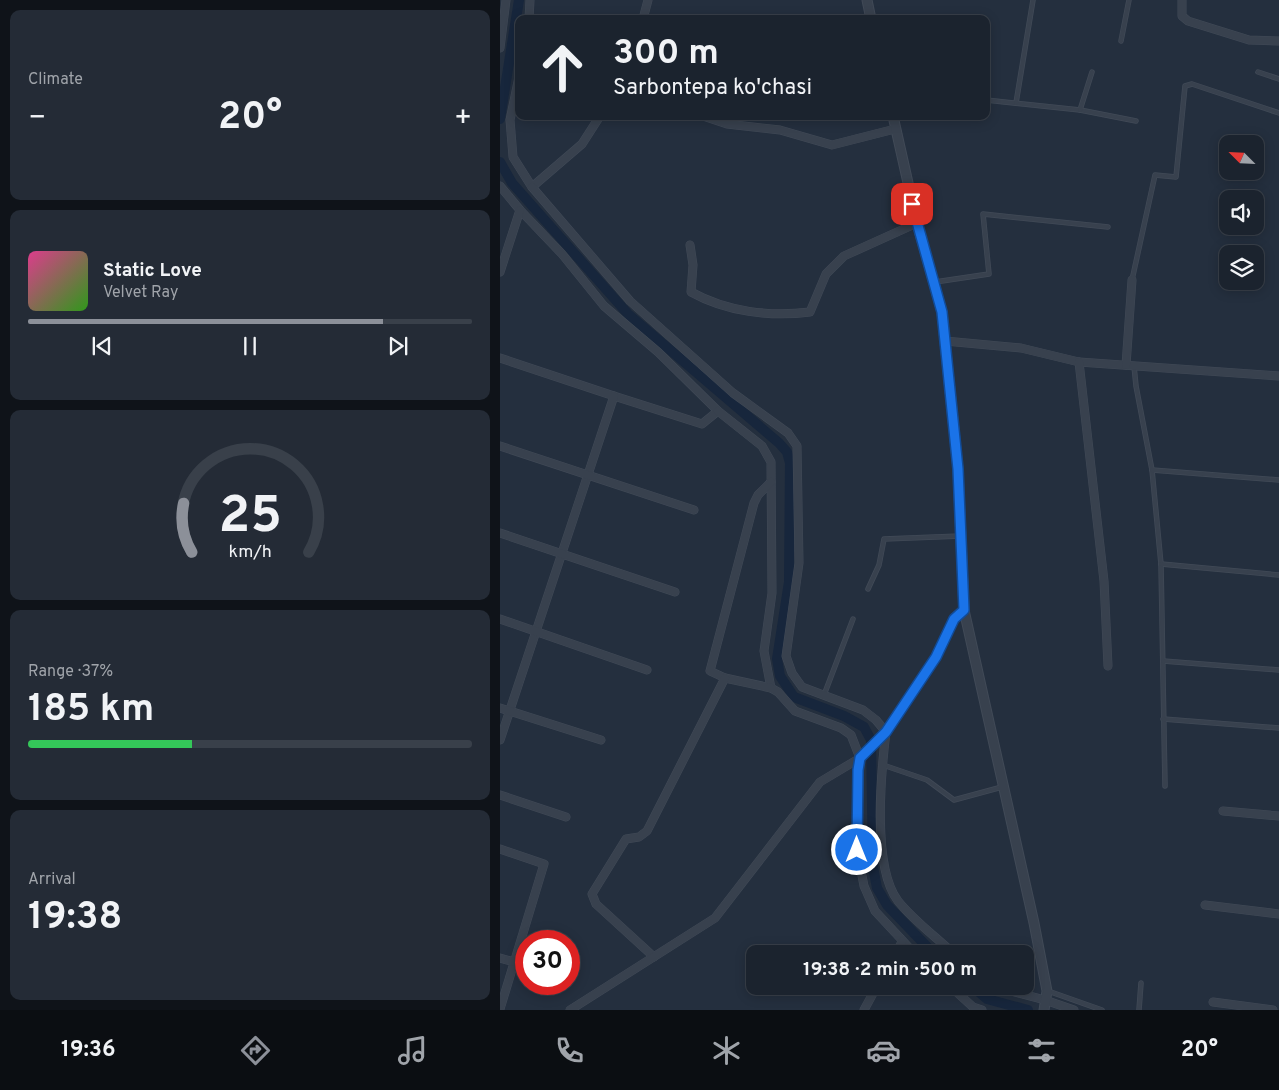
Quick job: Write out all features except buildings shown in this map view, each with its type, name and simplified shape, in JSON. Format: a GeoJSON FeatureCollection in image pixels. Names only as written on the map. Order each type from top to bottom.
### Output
{"type":"FeatureCollection","features":[{"type":"Feature","properties":{"kind":"street"},"geometry":{"type":"LineString","coordinates":[[500,48],[506,0]]}},
{"type":"Feature","properties":{"kind":"street"},"geometry":{"type":"LineString","coordinates":[[529,15],[530,0]]}},
{"type":"Feature","properties":{"kind":"street"},"geometry":{"type":"LineString","coordinates":[[644,15],[648,0]]}},
{"type":"Feature","properties":{"kind":"street"},"geometry":{"type":"LineString","coordinates":[[867,0],[870,15]]}},
{"type":"Feature","properties":{"kind":"street"},"geometry":{"type":"LineString","coordinates":[[1182,0],[1182,16],[1188,21],[1249,40],[1279,42]]}},
{"type":"Feature","properties":{"kind":"street"},"geometry":{"type":"LineString","coordinates":[[515,96],[510,120],[512,158],[532,187],[630,301],[733,393],[788,433],[797,446],[799,563],[786,656],[792,674],[802,687],[864,710],[886,732],[882,765],[882,857],[892,889],[898,900],[945,945]]}},
{"type":"Feature","properties":{"kind":"street"},"geometry":{"type":"LineString","coordinates":[[532,187],[582,144],[597,120]]}},
{"type":"Feature","properties":{"kind":"street"},"geometry":{"type":"LineString","coordinates":[[715,120],[727,124],[780,130],[832,145],[895,130]]}},
{"type":"Feature","properties":{"kind":"street"},"geometry":{"type":"LineString","coordinates":[[894,120],[917,223],[942,312],[958,469],[964,610],[1002,787],[1034,923],[1045,1001]]}},
{"type":"Feature","properties":{"kind":"street"},"geometry":{"type":"LineString","coordinates":[[500,186],[562,254],[604,306],[658,352],[718,411],[762,446],[771,462],[772,593],[764,651],[771,688]]}},
{"type":"Feature","properties":{"kind":"street"},"geometry":{"type":"LineString","coordinates":[[500,272],[520,210]]}},
{"type":"Feature","properties":{"kind":"street"},"geometry":{"type":"LineString","coordinates":[[690,245],[693,265],[691,292],[709,302],[781,316],[810,312],[826,274],[844,256],[917,223]]}},
{"type":"Feature","properties":{"kind":"street"},"geometry":{"type":"LineString","coordinates":[[1130,366],[1132,280]]}},
{"type":"Feature","properties":{"kind":"street"},"geometry":{"type":"LineString","coordinates":[[945,341],[1021,348],[1079,362],[1279,376]]}},
{"type":"Feature","properties":{"kind":"street"},"geometry":{"type":"LineString","coordinates":[[500,358],[702,424],[718,411]]}},
{"type":"Feature","properties":{"kind":"street"},"geometry":{"type":"LineString","coordinates":[[1079,362],[1104,581],[1108,666]]}},
{"type":"Feature","properties":{"kind":"street"},"geometry":{"type":"LineString","coordinates":[[500,740],[590,475],[614,396]]}},
{"type":"Feature","properties":{"kind":"street"},"geometry":{"type":"LineString","coordinates":[[500,446],[694,510]]}},
{"type":"Feature","properties":{"kind":"street"},"geometry":{"type":"LineString","coordinates":[[771,482],[758,495],[754,504],[710,671],[725,678],[771,688],[778,692],[795,711],[841,728],[851,735],[860,758],[858,770],[857,850],[864,886],[875,911],[905,945]]}},
{"type":"Feature","properties":{"kind":"street"},"geometry":{"type":"LineString","coordinates":[[500,533],[675,592]]}},
{"type":"Feature","properties":{"kind":"street"},"geometry":{"type":"LineString","coordinates":[[570,1010],[716,918],[820,782],[860,758],[886,732],[936,657],[954,619],[964,610]]}},
{"type":"Feature","properties":{"kind":"street"},"geometry":{"type":"LineString","coordinates":[[500,618],[647,670]]}},
{"type":"Feature","properties":{"kind":"street"},"geometry":{"type":"LineString","coordinates":[[654,957],[596,904],[592,894],[626,839],[639,837],[647,831],[725,678]]}},
{"type":"Feature","properties":{"kind":"street"},"geometry":{"type":"LineString","coordinates":[[500,708],[601,740]]}},
{"type":"Feature","properties":{"kind":"street"},"geometry":{"type":"LineString","coordinates":[[500,794],[566,818]]}},
{"type":"Feature","properties":{"kind":"street"},"geometry":{"type":"LineString","coordinates":[[1223,811],[1279,816]]}},
{"type":"Feature","properties":{"kind":"street"},"geometry":{"type":"LineString","coordinates":[[500,849],[544,864],[500,1009]]}},
{"type":"Feature","properties":{"kind":"street"},"geometry":{"type":"LineString","coordinates":[[1205,905],[1279,914]]}},
{"type":"Feature","properties":{"kind":"street"},"geometry":{"type":"LineString","coordinates":[[500,958],[514,962]]}},
{"type":"Feature","properties":{"kind":"street"},"geometry":{"type":"LineString","coordinates":[[864,1010],[872,995]]}},
{"type":"Feature","properties":{"kind":"street"},"geometry":{"type":"LineString","coordinates":[[959,995],[972,1008],[982,1010]]}},
{"type":"Feature","properties":{"kind":"street"},"geometry":{"type":"LineString","coordinates":[[1024,995],[1074,1010]]}},
{"type":"Feature","properties":{"kind":"street"},"geometry":{"type":"LineString","coordinates":[[1213,1002],[1273,1010]]}},
{"type":"Feature","properties":{"kind":"lane"},"geometry":{"type":"LineString","coordinates":[[1016,103],[1033,0]]}},
{"type":"Feature","properties":{"kind":"lane"},"geometry":{"type":"LineString","coordinates":[[1121,41],[1129,0]]}},
{"type":"Feature","properties":{"kind":"lane"},"geometry":{"type":"LineString","coordinates":[[1080,110],[1092,72]]}},
{"type":"Feature","properties":{"kind":"lane"},"geometry":{"type":"LineString","coordinates":[[1258,72],[1279,79]]}},
{"type":"Feature","properties":{"kind":"lane"},"geometry":{"type":"LineString","coordinates":[[1132,280],[1155,175],[1176,177],[1184,86],[1192,84],[1279,113]]}},
{"type":"Feature","properties":{"kind":"lane"},"geometry":{"type":"LineString","coordinates":[[990,100],[1080,110],[1136,121]]}},
{"type":"Feature","properties":{"kind":"lane"},"geometry":{"type":"LineString","coordinates":[[935,282],[989,274],[983,214],[1108,227]]}},
{"type":"Feature","properties":{"kind":"lane"},"geometry":{"type":"LineString","coordinates":[[1130,366],[1136,386],[1152,470],[1161,564],[1164,786]]}},
{"type":"Feature","properties":{"kind":"lane"},"geometry":{"type":"LineString","coordinates":[[1152,470],[1279,480]]}},
{"type":"Feature","properties":{"kind":"lane"},"geometry":{"type":"LineString","coordinates":[[868,589],[879,565],[884,539],[961,536]]}},
{"type":"Feature","properties":{"kind":"lane"},"geometry":{"type":"LineString","coordinates":[[1161,564],[1279,575]]}},
{"type":"Feature","properties":{"kind":"lane"},"geometry":{"type":"LineString","coordinates":[[824,695],[854,619]]}},
{"type":"Feature","properties":{"kind":"lane"},"geometry":{"type":"LineString","coordinates":[[1163,661],[1279,670]]}},
{"type":"Feature","properties":{"kind":"lane"},"geometry":{"type":"LineString","coordinates":[[1163,719],[1279,728]]}},
{"type":"Feature","properties":{"kind":"lane"},"geometry":{"type":"LineString","coordinates":[[882,765],[927,780],[954,800],[1002,787]]}},
{"type":"Feature","properties":{"kind":"lane"},"geometry":{"type":"LineString","coordinates":[[1140,1010],[1141,983]]}},
{"type":"Feature","properties":{"kind":"lane"},"geometry":{"type":"LineString","coordinates":[[1045,1001],[1102,1010]]}},
{"type":"Feature","properties":{"kind":"waterway"},"geometry":{"type":"LineString","coordinates":[[517,15],[519,0]]}},
{"type":"Feature","properties":{"kind":"waterway"},"geometry":{"type":"LineString","coordinates":[[500,119],[515,25]]}},
{"type":"Feature","properties":{"kind":"waterway"},"geometry":{"type":"LineString","coordinates":[[500,162],[512,183],[628,314],[779,443],[787,452],[790,463],[789,582],[777,659],[780,676],[794,697],[844,716],[864,727],[871,740],[873,867],[877,888],[887,905],[925,945]]}},
{"type":"Feature","properties":{"kind":"waterway"},"geometry":{"type":"LineString","coordinates":[[982,995],[987,999],[1028,1010]]}},
{"type":"Feature","properties":{"kind":"route"},"geometry":{"type":"LineString","coordinates":[[857,850],[858,770],[860,758],[886,732],[936,657],[954,619],[964,610],[958,469],[942,312],[912,204]]}}]}
